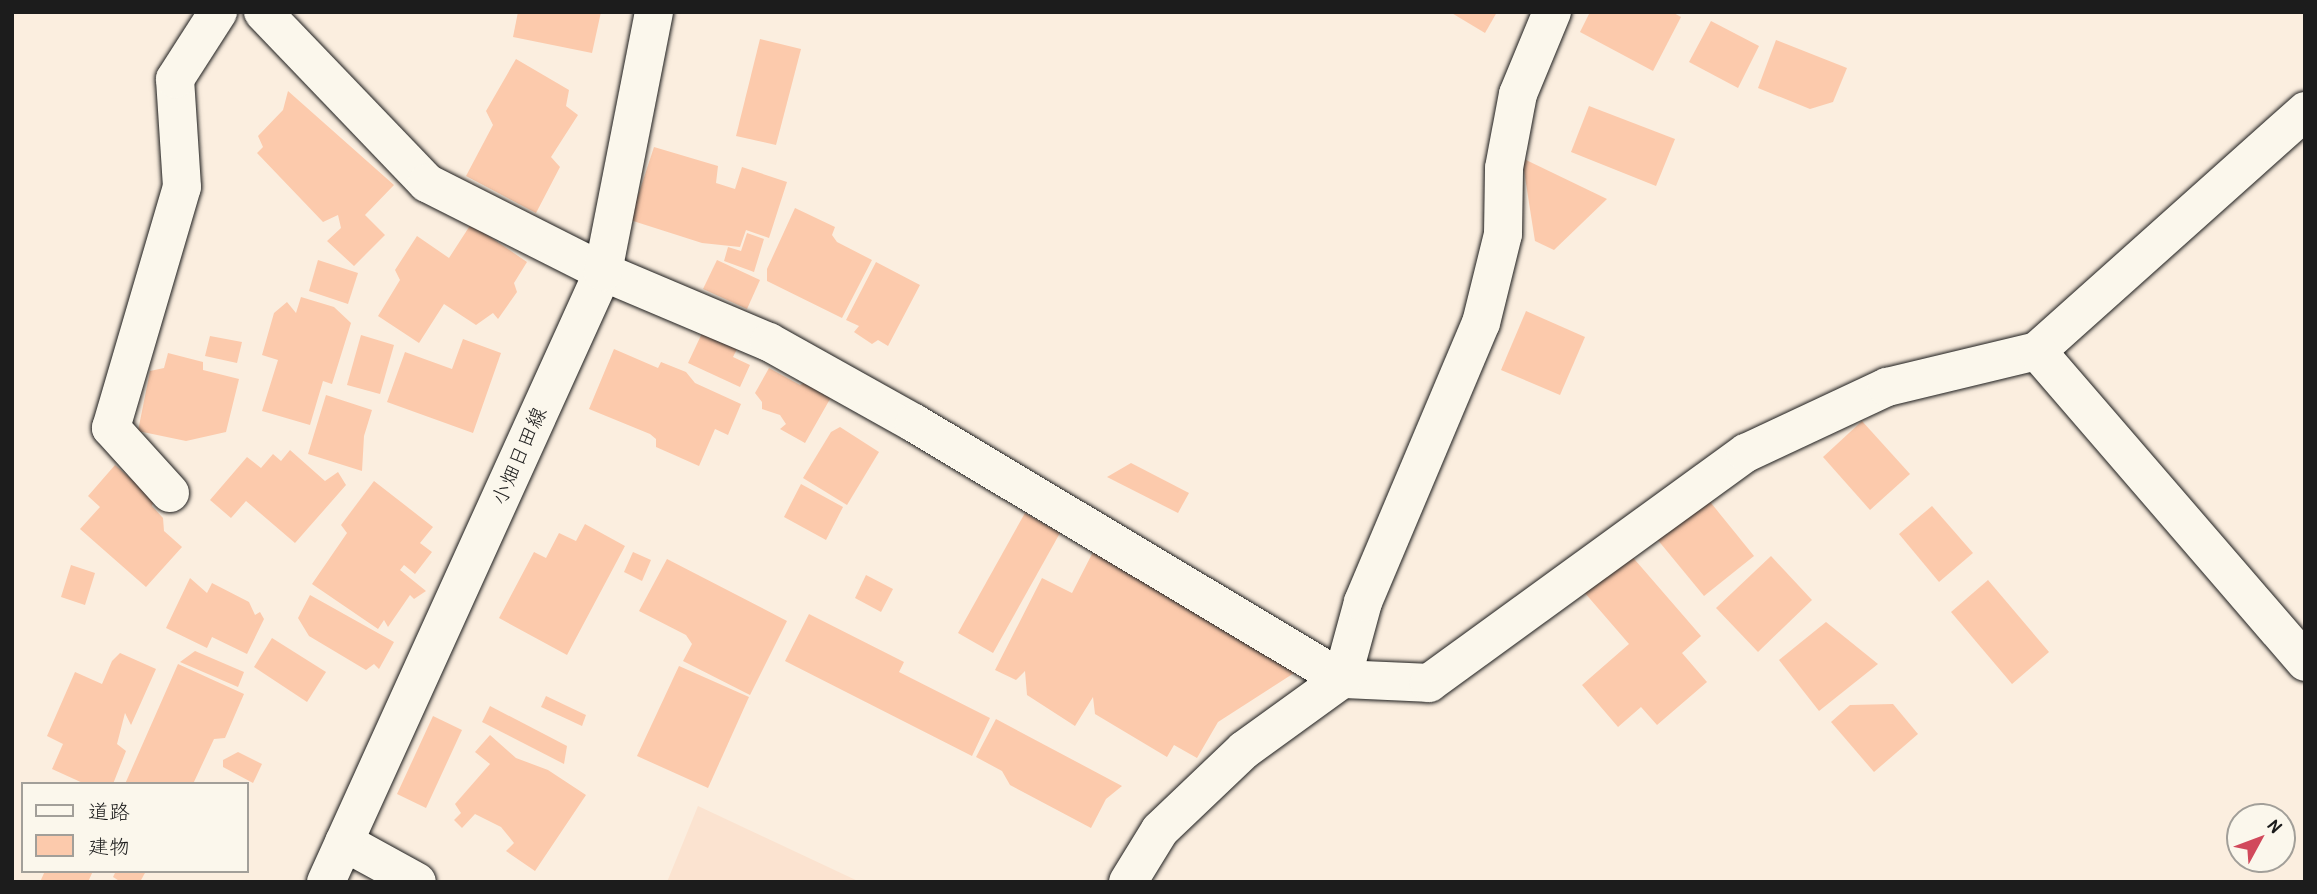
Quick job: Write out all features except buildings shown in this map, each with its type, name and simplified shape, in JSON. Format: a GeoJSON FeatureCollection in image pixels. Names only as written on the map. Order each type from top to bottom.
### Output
{"type":"FeatureCollection","features":[{"type":"Feature","properties":{"kind":"street"},"geometry":{"type":"LineString","coordinates":[[170,493],[111,428],[182,187],[175,79],[218,12]]}},
{"type":"Feature","properties":{"kind":"street"},"geometry":{"type":"LineString","coordinates":[[263,12],[427,183],[603,272],[769,342],[1088,526],[1342,679],[1429,683],[1746,453],[1887,387],[2037,351],[2305,111]]}},
{"type":"Feature","properties":{"kind":"street","name":"小畑日田線"},"geometry":{"type":"LineString","coordinates":[[326,882],[603,272],[654,12]]}},
{"type":"Feature","properties":{"kind":"street"},"geometry":{"type":"LineString","coordinates":[[1128,882],[1160,831],[1244,750],[1342,679],[1363,602],[1481,323],[1503,234],[1504,168],[1518,94],[1552,12]]}},
{"type":"Feature","properties":{"kind":"street"},"geometry":{"type":"LineString","coordinates":[[2037,351],[2305,662]]}},
{"type":"Feature","properties":{"kind":"street"},"geometry":{"type":"LineString","coordinates":[[344,842],[417,882]]}},
{"type":"Feature","properties":{"kind":"shaded area"},"geometry":{"type":"Polygon","coordinates":[[[698,806],[860,882],[667,882],[698,806]]]}}]}
